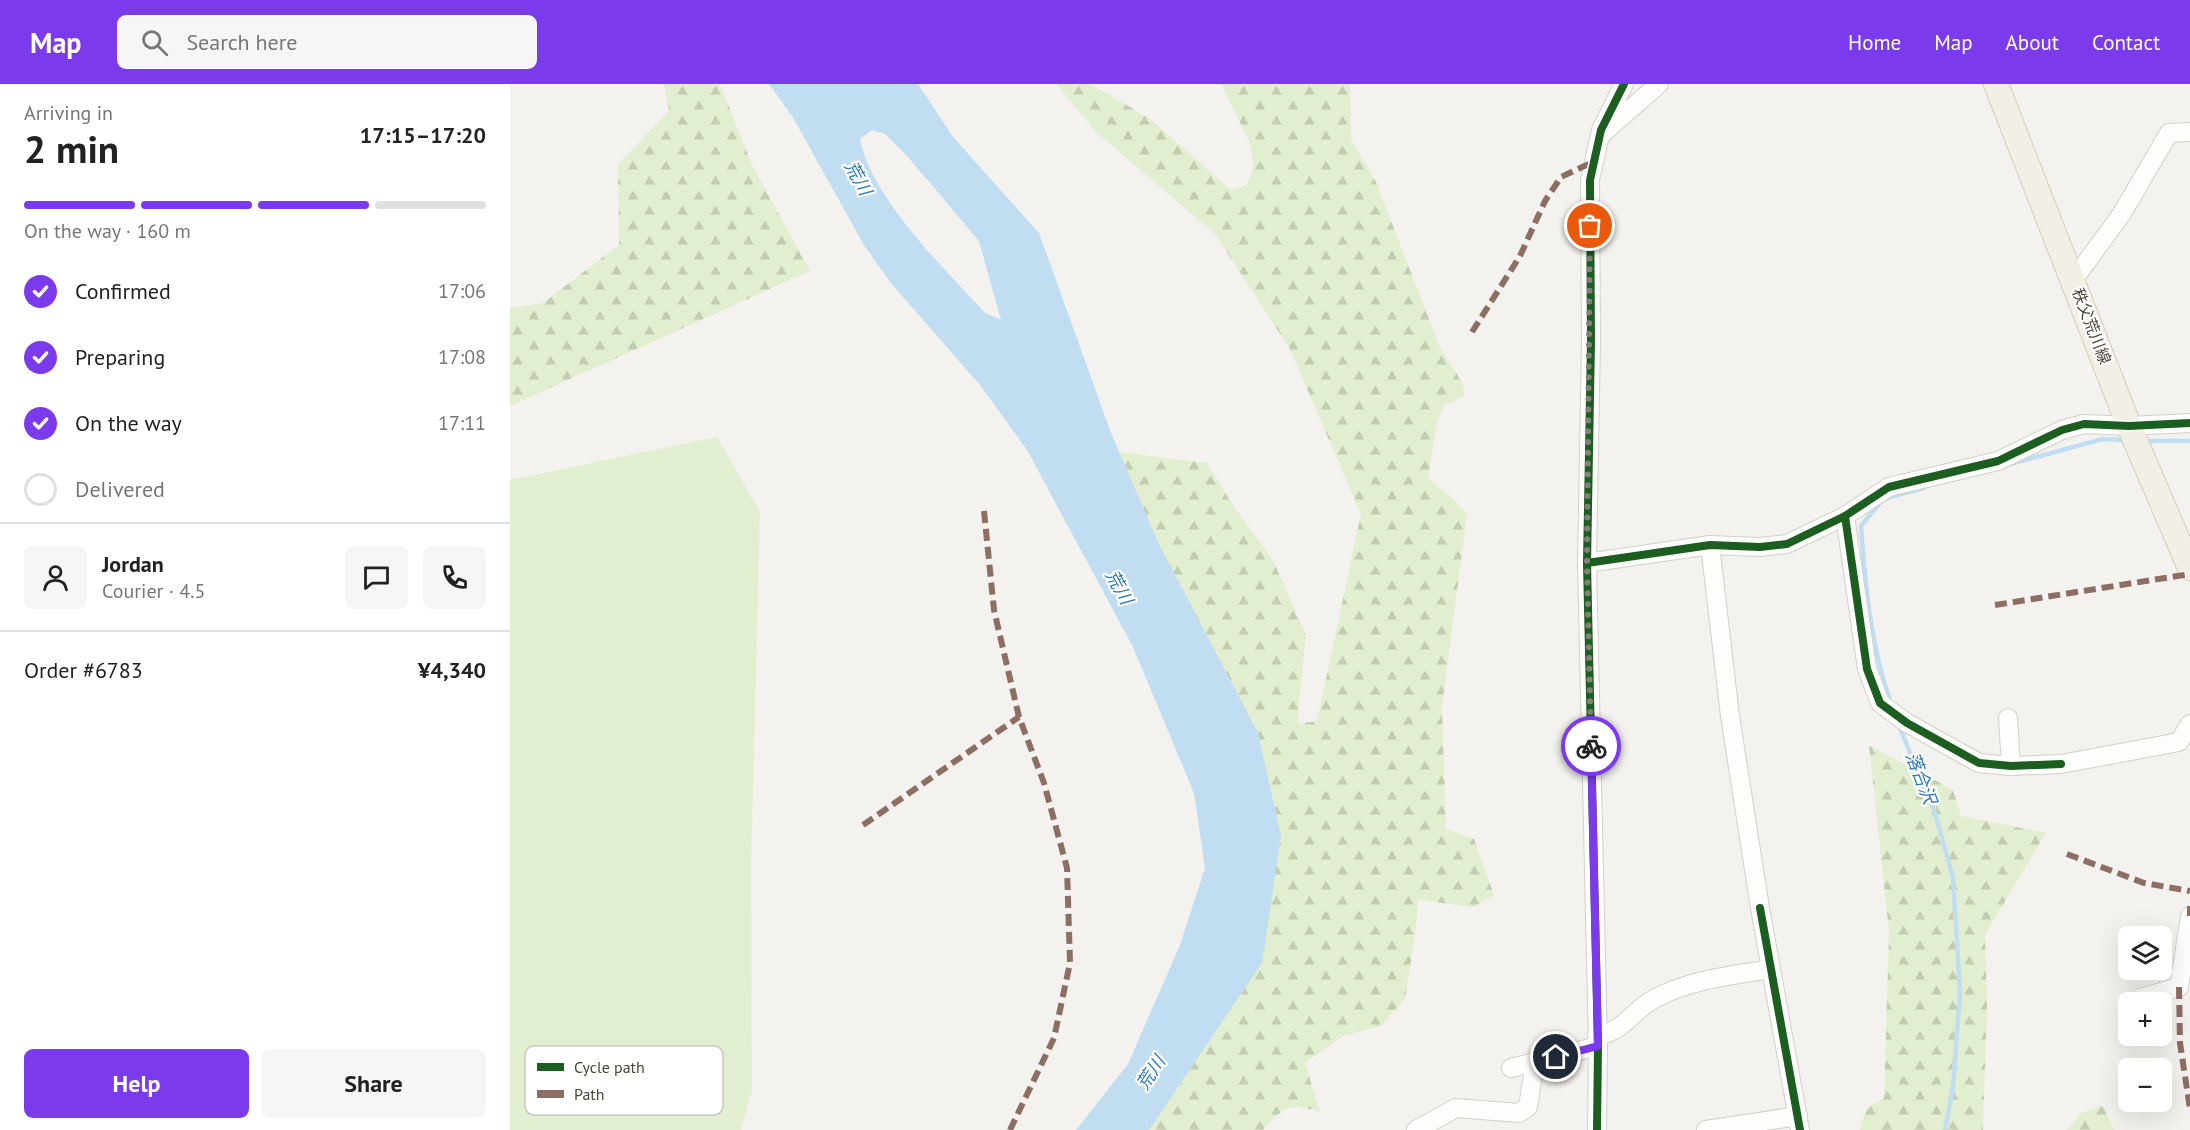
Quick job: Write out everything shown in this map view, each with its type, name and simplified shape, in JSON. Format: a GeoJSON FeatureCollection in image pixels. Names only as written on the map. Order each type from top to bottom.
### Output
{"type":"FeatureCollection","features":[{"type":"Feature","properties":{"kind":"main road","name":"秩父荒川線"},"geometry":{"type":"LineString","coordinates":[[1996,84],[2074,279],[2129,426],[2188,560]]}},
{"type":"Feature","properties":{"kind":"street"},"geometry":{"type":"LineString","coordinates":[[1597,1130],[1587,563],[1591,342],[1590,180],[1600,135],[1624,84]]}},
{"type":"Feature","properties":{"kind":"street"},"geometry":{"type":"LineString","coordinates":[[1600,135],[1659,84]]}},
{"type":"Feature","properties":{"kind":"street"},"geometry":{"type":"LineString","coordinates":[[2074,279],[2121,215],[2169,133],[2190,132]]}},
{"type":"Feature","properties":{"kind":"street"},"geometry":{"type":"LineString","coordinates":[[1587,563],[1710,545],[1761,547],[1787,544],[1845,516],[1889,487],[1998,460],[2062,430],[2084,424],[2129,426],[2190,423]]}},
{"type":"Feature","properties":{"kind":"street"},"geometry":{"type":"LineString","coordinates":[[1845,516],[1867,669],[1880,703],[1907,723],[1979,762],[2011,766],[2061,764],[2179,742],[2190,724]]}},
{"type":"Feature","properties":{"kind":"street"},"geometry":{"type":"LineString","coordinates":[[1706,1130],[1799,1123],[1760,908],[1730,716],[1710,545]]}},
{"type":"Feature","properties":{"kind":"street"},"geometry":{"type":"LineString","coordinates":[[2008,718],[2011,766]]}},
{"type":"Feature","properties":{"kind":"street"},"geometry":{"type":"LineString","coordinates":[[2161,992],[2179,987],[2190,916]]}},
{"type":"Feature","properties":{"kind":"street"},"geometry":{"type":"LineString","coordinates":[[1511,1068],[1597,1041],[1614,1032],[1651,1000],[1688,983],[1771,969]]}},
{"type":"Feature","properties":{"kind":"street"},"geometry":{"type":"LineString","coordinates":[[1416,1130],[1456,1108],[1519,1113],[1528,1107],[1535,1062]]}},
{"type":"Feature","properties":{"kind":"green space"},"geometry":{"type":"Polygon","coordinates":[[[664,84],[720,84],[752,165],[810,271],[510,406],[510,308],[543,303],[619,245],[618,164],[669,111],[664,84]]]}},
{"type":"Feature","properties":{"kind":"green space"},"geometry":{"type":"Polygon","coordinates":[[[1056,84],[1090,84],[1149,118],[1231,190],[1247,185],[1254,166],[1249,141],[1221,84],[1350,84],[1351,140],[1376,182],[1439,345],[1463,384],[1464,397],[1444,405],[1436,426],[1428,479],[1450,496],[1467,514],[1442,707],[1446,829],[1474,839],[1494,895],[1474,907],[1418,900],[1405,999],[1381,1026],[1343,1036],[1305,1063],[1320,1112],[1301,1107],[1288,1108],[1263,1130],[1149,1130],[1262,963],[1158,542],[1119,452],[1207,463],[1234,507],[1273,560],[1306,635],[1297,724],[1317,721],[1361,514],[1290,349],[1215,234],[1096,132],[1056,84]]]}},
{"type":"Feature","properties":{"kind":"green space"},"geometry":{"type":"Polygon","coordinates":[[[717,437],[760,512],[751,867],[752,1091],[741,1130],[510,1130],[510,480],[717,437]]]}},
{"type":"Feature","properties":{"kind":"green space"},"geometry":{"type":"Polygon","coordinates":[[[1869,745],[1953,790],[1961,816],[2046,833],[1985,935],[1987,1005],[1983,1130],[1860,1130],[1866,1109],[1884,1098],[1889,931],[1869,745]]]}},
{"type":"Feature","properties":{"kind":"green space"},"geometry":{"type":"Polygon","coordinates":[[[2103,1106],[2114,1130],[2067,1130],[2081,1113],[2103,1106]]]}},
{"type":"Feature","properties":{"kind":"water","name":"荒川"},"geometry":{"type":"Polygon","coordinates":[[[769,84],[918,84],[953,137],[1039,233],[1111,433],[1158,542],[1258,733],[1281,836],[1262,963],[1149,1130],[1076,1130],[1128,1064],[1180,945],[1205,868],[1194,793],[1133,647],[1027,450],[980,385],[890,282],[864,245],[792,116],[769,84]],[[872,130],[860,139],[867,162],[879,185],[912,232],[950,276],[985,313],[1001,320],[979,241],[908,157],[885,134],[872,130]]]}},
{"type":"Feature","properties":{"kind":"waterway","name":"落合沢"},"geometry":{"type":"LineString","coordinates":[[2010,464],[2103,439],[2127,440]]}},
{"type":"Feature","properties":{"kind":"waterway","name":"落合沢"},"geometry":{"type":"LineString","coordinates":[[2145,441],[2190,441]]}},
{"type":"Feature","properties":{"kind":"waterway","name":"落合沢"},"geometry":{"type":"LineString","coordinates":[[1891,704],[1878,661],[1870,616],[1861,526],[1883,499],[1924,488]]}},
{"type":"Feature","properties":{"kind":"waterway","name":"落合沢"},"geometry":{"type":"LineString","coordinates":[[1899,726],[1934,810],[1953,878],[1960,992],[1953,1087],[1945,1130]]}},
{"type":"Feature","properties":{"kind":"marked path"},"geometry":{"type":"LineString","coordinates":[[1472,332],[1520,256],[1545,201],[1561,177],[1593,162]]}},
{"type":"Feature","properties":{"kind":"marked path"},"geometry":{"type":"LineString","coordinates":[[984,511],[994,610],[1019,717],[1044,783],[1067,868],[1070,963],[1054,1038],[1010,1130]]}},
{"type":"Feature","properties":{"kind":"marked path"},"geometry":{"type":"LineString","coordinates":[[1995,605],[2190,574]]}},
{"type":"Feature","properties":{"kind":"marked path"},"geometry":{"type":"LineString","coordinates":[[863,825],[1019,717]]}},
{"type":"Feature","properties":{"kind":"marked path"},"geometry":{"type":"LineString","coordinates":[[2067,854],[2144,883],[2190,891]]}},
{"type":"Feature","properties":{"kind":"marked path"},"geometry":{"type":"LineString","coordinates":[[2190,906],[2190,916]]}},
{"type":"Feature","properties":{"kind":"marked path"},"geometry":{"type":"LineString","coordinates":[[2179,987],[2180,1043],[2190,1109]]}},
{"type":"Feature","properties":{"kind":"cycle path"},"geometry":{"type":"LineString","coordinates":[[1597,1130],[1598,1046],[1587,563],[1591,342],[1590,180],[1601,130],[1624,84]]}},
{"type":"Feature","properties":{"kind":"cycle path"},"geometry":{"type":"LineString","coordinates":[[1587,563],[1710,545],[1760,547],[1787,544],[1845,516],[1889,487],[1998,461],[2062,430],[2084,424],[2129,426],[2190,423]]}},
{"type":"Feature","properties":{"kind":"cycle path"},"geometry":{"type":"LineString","coordinates":[[1845,516],[1867,669],[1880,703],[1907,723],[1979,763],[2011,766],[2061,764]]}},
{"type":"Feature","properties":{"kind":"cycle path"},"geometry":{"type":"LineString","coordinates":[[1760,908],[1800,1130]]}},
{"type":"Feature","properties":{"kind":"way so far"},"geometry":{"type":"LineString","coordinates":[[1590,226],[1591,342],[1587,563],[1591,746]]}},
{"type":"Feature","properties":{"kind":"route"},"geometry":{"type":"LineString","coordinates":[[1556,1057],[1598,1046],[1591,746]]}}]}
